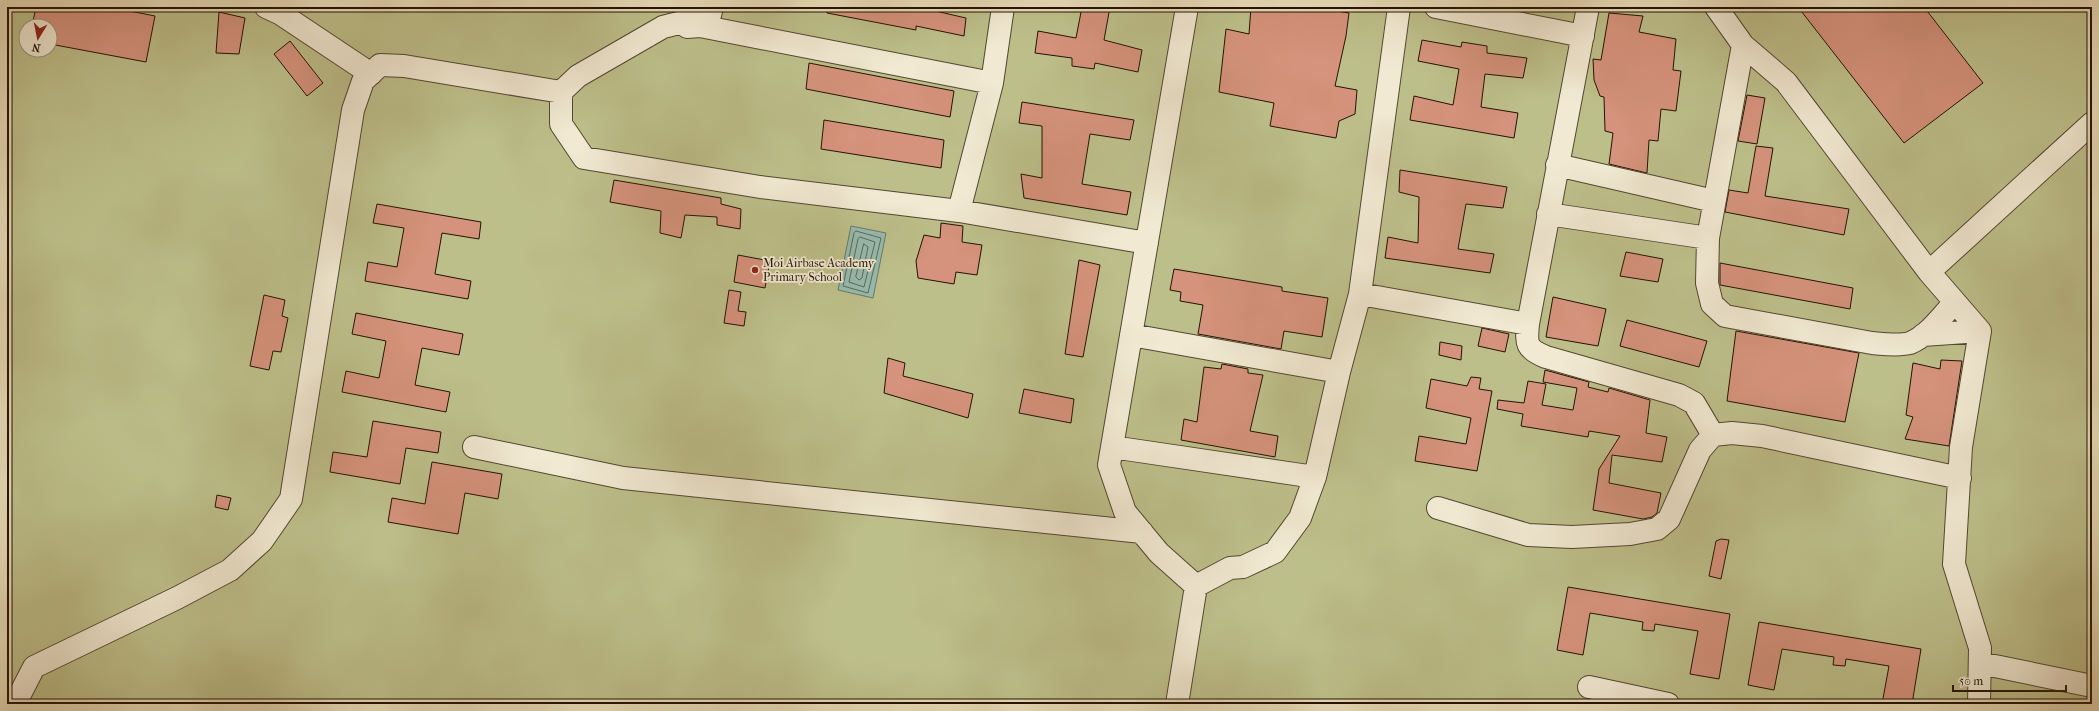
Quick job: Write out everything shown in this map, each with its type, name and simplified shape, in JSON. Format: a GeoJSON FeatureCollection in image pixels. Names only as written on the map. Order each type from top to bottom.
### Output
{"type":"FeatureCollection","features":[{"type":"Feature","properties":{"kind":"street"},"geometry":{"type":"LineString","coordinates":[[266,7],[281,14],[371,74]]}},
{"type":"Feature","properties":{"kind":"street"},"geometry":{"type":"LineString","coordinates":[[712,7],[710,15],[663,27],[578,76],[561,92],[561,124],[584,158],[760,187],[959,211],[1147,243]]}},
{"type":"Feature","properties":{"kind":"street"},"geometry":{"type":"LineString","coordinates":[[959,211],[992,83],[1003,7]]}},
{"type":"Feature","properties":{"kind":"street"},"geometry":{"type":"LineString","coordinates":[[1187,7],[1109,465],[1125,512],[1159,553],[1196,586]]}},
{"type":"Feature","properties":{"kind":"street"},"geometry":{"type":"LineString","coordinates":[[1196,586],[1230,568],[1243,567],[1275,552],[1300,518],[1315,477],[1339,372],[1360,294],[1399,7]]}},
{"type":"Feature","properties":{"kind":"street"},"geometry":{"type":"LineString","coordinates":[[1436,7],[1583,36]]}},
{"type":"Feature","properties":{"kind":"street"},"geometry":{"type":"LineString","coordinates":[[1588,7],[1528,324],[1526,339],[1528,346],[1535,353],[1679,394],[1694,403],[1713,435]]}},
{"type":"Feature","properties":{"kind":"street"},"geometry":{"type":"LineString","coordinates":[[1716,7],[1743,45],[1786,82],[1929,272],[1954,303],[1980,331]]}},
{"type":"Feature","properties":{"kind":"street"},"geometry":{"type":"LineString","coordinates":[[663,27],[700,26],[992,83]]}},
{"type":"Feature","properties":{"kind":"street"},"geometry":{"type":"LineString","coordinates":[[1743,45],[1708,238],[1707,283],[1712,304],[1725,316],[1872,343],[1910,343],[1923,335],[1954,303]]}},
{"type":"Feature","properties":{"kind":"street"},"geometry":{"type":"LineString","coordinates":[[15,704],[34,667],[177,598],[230,570],[262,541],[291,499],[353,110],[363,81],[380,65],[404,66],[561,92]]}},
{"type":"Feature","properties":{"kind":"street"},"geometry":{"type":"LineString","coordinates":[[1929,272],[2092,123]]}},
{"type":"Feature","properties":{"kind":"street"},"geometry":{"type":"LineString","coordinates":[[1557,165],[1714,201]]}},
{"type":"Feature","properties":{"kind":"street"},"geometry":{"type":"LineString","coordinates":[[1548,214],[1708,238]]}},
{"type":"Feature","properties":{"kind":"street"},"geometry":{"type":"LineString","coordinates":[[1360,294],[1528,324]]}},
{"type":"Feature","properties":{"kind":"street"},"geometry":{"type":"LineString","coordinates":[[1923,335],[1980,331]]}},
{"type":"Feature","properties":{"kind":"street"},"geometry":{"type":"LineString","coordinates":[[1979,704],[1980,648],[1954,564],[1962,447],[1980,331]]}},
{"type":"Feature","properties":{"kind":"street"},"geometry":{"type":"LineString","coordinates":[[1131,335],[1339,372]]}},
{"type":"Feature","properties":{"kind":"street"},"geometry":{"type":"LineString","coordinates":[[1438,508],[1528,535],[1572,537],[1630,534],[1657,529],[1669,519],[1700,450],[1713,435],[1732,432],[1762,436],[1960,478]]}},
{"type":"Feature","properties":{"kind":"street"},"geometry":{"type":"LineString","coordinates":[[474,447],[623,478],[1142,532]]}},
{"type":"Feature","properties":{"kind":"street"},"geometry":{"type":"LineString","coordinates":[[1112,447],[1315,477]]}},
{"type":"Feature","properties":{"kind":"street"},"geometry":{"type":"LineString","coordinates":[[1177,704],[1196,586]]}},
{"type":"Feature","properties":{"kind":"street"},"geometry":{"type":"LineString","coordinates":[[1980,663],[2092,686]]}},
{"type":"Feature","properties":{"kind":"street"},"geometry":{"type":"LineString","coordinates":[[1589,687],[1668,704]]}},
{"type":"Feature","properties":{"kind":"green space"},"geometry":{"type":"Polygon","coordinates":[[[7,7],[2092,7],[2092,704],[7,704],[7,7]]]}},
{"type":"Feature","properties":{"kind":"water"},"geometry":{"type":"Polygon","coordinates":[[[851,226],[886,233],[873,298],[838,290],[851,226]]]}},
{"type":"Feature","properties":{"kind":"building"},"geometry":{"type":"Polygon","coordinates":[[[36,7],[109,7],[155,16],[146,62],[58,46],[58,18],[34,18],[36,7]]]}},
{"type":"Feature","properties":{"kind":"building"},"geometry":{"type":"Polygon","coordinates":[[[828,7],[918,7],[966,18],[964,36],[916,26],[916,30],[827,13],[828,7]]]}},
{"type":"Feature","properties":{"kind":"building"},"geometry":{"type":"Polygon","coordinates":[[[1082,7],[1110,7],[1104,40],[1142,50],[1138,72],[1095,63],[1094,69],[1072,66],[1072,58],[1035,53],[1038,31],[1076,38],[1082,7]]]}},
{"type":"Feature","properties":{"kind":"building"},"geometry":{"type":"Polygon","coordinates":[[[1251,7],[1312,7],[1349,13],[1346,36],[1335,86],[1357,90],[1355,114],[1339,121],[1336,138],[1270,126],[1274,103],[1219,92],[1226,29],[1249,34],[1251,7]]]}},
{"type":"Feature","properties":{"kind":"building"},"geometry":{"type":"Polygon","coordinates":[[[1798,7],[1924,7],[1983,83],[1904,143],[1798,7]]]}},
{"type":"Feature","properties":{"kind":"building"},"geometry":{"type":"Polygon","coordinates":[[[219,12],[245,18],[239,54],[216,53],[219,12]]]}},
{"type":"Feature","properties":{"kind":"building"},"geometry":{"type":"Polygon","coordinates":[[[1609,13],[1643,16],[1639,32],[1676,39],[1673,70],[1681,71],[1676,111],[1661,109],[1658,141],[1649,140],[1647,173],[1609,164],[1613,133],[1605,131],[1604,97],[1600,96],[1594,80],[1593,59],[1601,60],[1609,13]]]}},
{"type":"Feature","properties":{"kind":"building"},"geometry":{"type":"Polygon","coordinates":[[[1422,40],[1461,47],[1462,42],[1487,46],[1487,53],[1527,58],[1523,78],[1485,74],[1481,107],[1518,113],[1514,138],[1410,120],[1414,96],[1453,105],[1459,69],[1418,61],[1422,40]]]}},
{"type":"Feature","properties":{"kind":"building"},"geometry":{"type":"Polygon","coordinates":[[[290,41],[323,83],[307,96],[274,54],[290,41]]]}},
{"type":"Feature","properties":{"kind":"building"},"geometry":{"type":"Polygon","coordinates":[[[809,63],[954,91],[950,117],[806,89],[809,63]]]}},
{"type":"Feature","properties":{"kind":"building"},"geometry":{"type":"Polygon","coordinates":[[[1747,95],[1765,98],[1757,144],[1738,141],[1747,95]]]}},
{"type":"Feature","properties":{"kind":"building"},"geometry":{"type":"Polygon","coordinates":[[[1022,102],[1134,120],[1130,140],[1090,134],[1082,184],[1131,192],[1127,215],[1024,198],[1021,174],[1042,178],[1042,126],[1019,123],[1022,102]]]}},
{"type":"Feature","properties":{"kind":"building"},"geometry":{"type":"Polygon","coordinates":[[[824,120],[944,140],[941,168],[821,149],[824,120]]]}},
{"type":"Feature","properties":{"kind":"building"},"geometry":{"type":"Polygon","coordinates":[[[1756,146],[1773,148],[1765,196],[1849,209],[1844,235],[1725,212],[1729,190],[1748,193],[1756,146]]]}},
{"type":"Feature","properties":{"kind":"building"},"geometry":{"type":"Polygon","coordinates":[[[1400,170],[1507,187],[1503,208],[1466,204],[1458,249],[1494,254],[1490,273],[1385,258],[1388,237],[1418,243],[1419,197],[1399,192],[1400,170]]]}},
{"type":"Feature","properties":{"kind":"building"},"geometry":{"type":"Polygon","coordinates":[[[614,180],[721,198],[721,204],[741,209],[740,229],[717,225],[717,217],[685,215],[681,238],[660,233],[661,211],[610,202],[614,180]]]}},
{"type":"Feature","properties":{"kind":"building"},"geometry":{"type":"Polygon","coordinates":[[[377,204],[481,222],[479,239],[442,233],[435,274],[471,281],[468,299],[365,281],[368,262],[397,267],[404,228],[373,223],[377,204]]]}},
{"type":"Feature","properties":{"kind":"building"},"geometry":{"type":"Polygon","coordinates":[[[941,223],[963,226],[962,242],[982,245],[977,275],[956,272],[954,284],[918,278],[916,261],[924,235],[940,238],[941,223]]]}},
{"type":"Feature","properties":{"kind":"building"},"geometry":{"type":"Polygon","coordinates":[[[1626,252],[1663,259],[1658,282],[1620,276],[1626,252]]]}},
{"type":"Feature","properties":{"kind":"building"},"geometry":{"type":"Polygon","coordinates":[[[738,255],[770,261],[765,288],[734,282],[738,255]]]}},
{"type":"Feature","properties":{"kind":"building"},"geometry":{"type":"Polygon","coordinates":[[[1079,260],[1100,265],[1083,357],[1065,354],[1079,260]]]}},
{"type":"Feature","properties":{"kind":"building"},"geometry":{"type":"Polygon","coordinates":[[[1720,263],[1853,288],[1850,309],[1720,285],[1720,263]]]}},
{"type":"Feature","properties":{"kind":"building"},"geometry":{"type":"Polygon","coordinates":[[[1174,269],[1282,287],[1282,291],[1328,298],[1322,337],[1284,331],[1281,349],[1198,334],[1203,305],[1180,301],[1181,292],[1170,290],[1174,269]]]}},
{"type":"Feature","properties":{"kind":"building"},"geometry":{"type":"Polygon","coordinates":[[[729,290],[741,292],[738,311],[746,312],[744,326],[724,323],[729,290]]]}},
{"type":"Feature","properties":{"kind":"building"},"geometry":{"type":"Polygon","coordinates":[[[264,295],[285,300],[282,316],[288,318],[281,352],[273,351],[269,370],[250,366],[264,295]]]}},
{"type":"Feature","properties":{"kind":"building"},"geometry":{"type":"Polygon","coordinates":[[[1553,297],[1606,309],[1598,346],[1546,337],[1553,297]]]}},
{"type":"Feature","properties":{"kind":"building"},"geometry":{"type":"Polygon","coordinates":[[[356,313],[463,334],[459,355],[422,348],[415,385],[450,392],[446,412],[342,392],[346,371],[379,378],[386,341],[352,334],[356,313]]]}},
{"type":"Feature","properties":{"kind":"building"},"geometry":{"type":"Polygon","coordinates":[[[1627,320],[1707,341],[1699,367],[1620,346],[1627,320]]]}},
{"type":"Feature","properties":{"kind":"building"},"geometry":{"type":"Polygon","coordinates":[[[1482,328],[1509,334],[1505,352],[1478,346],[1482,328]]]}},
{"type":"Feature","properties":{"kind":"building"},"geometry":{"type":"Polygon","coordinates":[[[1736,331],[1859,353],[1845,422],[1727,401],[1736,331]]]}},
{"type":"Feature","properties":{"kind":"building"},"geometry":{"type":"Polygon","coordinates":[[[1440,342],[1462,346],[1461,360],[1439,355],[1440,342]]]}},
{"type":"Feature","properties":{"kind":"building"},"geometry":{"type":"Polygon","coordinates":[[[888,358],[905,363],[903,376],[973,394],[968,418],[884,393],[888,358]]]}},
{"type":"Feature","properties":{"kind":"building"},"geometry":{"type":"Polygon","coordinates":[[[1941,360],[1962,361],[1949,446],[1905,439],[1913,417],[1906,415],[1913,363],[1940,369],[1941,360]]]}},
{"type":"Feature","properties":{"kind":"building"},"geometry":{"type":"Polygon","coordinates":[[[1222,364],[1248,369],[1248,373],[1263,375],[1250,431],[1278,436],[1275,457],[1181,440],[1184,419],[1197,422],[1204,367],[1221,369],[1222,364]]]}},
{"type":"Feature","properties":{"kind":"building"},"geometry":{"type":"Polygon","coordinates":[[[1545,370],[1589,382],[1588,387],[1608,392],[1609,388],[1650,400],[1646,433],[1667,437],[1662,462],[1612,455],[1609,483],[1661,493],[1657,513],[1652,517],[1643,519],[1593,510],[1599,469],[1620,436],[1589,431],[1588,437],[1521,426],[1523,414],[1497,409],[1498,400],[1524,403],[1528,381],[1546,384],[1542,405],[1573,410],[1577,388],[1543,382],[1545,370]]]}},
{"type":"Feature","properties":{"kind":"building"},"geometry":{"type":"Polygon","coordinates":[[[1471,377],[1481,378],[1479,389],[1492,391],[1477,471],[1415,461],[1419,436],[1466,444],[1471,418],[1426,408],[1431,379],[1467,386],[1471,377]]]}},
{"type":"Feature","properties":{"kind":"building"},"geometry":{"type":"Polygon","coordinates":[[[1024,389],[1074,399],[1071,423],[1019,413],[1024,389]]]}},
{"type":"Feature","properties":{"kind":"building"},"geometry":{"type":"Polygon","coordinates":[[[373,421],[441,432],[438,453],[406,448],[400,484],[330,472],[333,452],[367,457],[373,421]]]}},
{"type":"Feature","properties":{"kind":"building"},"geometry":{"type":"Polygon","coordinates":[[[432,462],[502,474],[498,499],[465,493],[458,534],[388,522],[392,498],[425,504],[432,462]]]}},
{"type":"Feature","properties":{"kind":"building"},"geometry":{"type":"Polygon","coordinates":[[[217,495],[231,498],[228,510],[215,507],[217,495]]]}},
{"type":"Feature","properties":{"kind":"building"},"geometry":{"type":"Polygon","coordinates":[[[1721,539],[1729,540],[1721,579],[1709,576],[1716,541],[1721,539]]]}},
{"type":"Feature","properties":{"kind":"building"},"geometry":{"type":"Polygon","coordinates":[[[1568,587],[1730,614],[1719,679],[1690,674],[1698,631],[1655,624],[1654,631],[1642,630],[1643,622],[1590,613],[1583,655],[1557,650],[1568,587]]]}},
{"type":"Feature","properties":{"kind":"building"},"geometry":{"type":"Polygon","coordinates":[[[1759,622],[1921,649],[1912,704],[1882,704],[1889,666],[1846,659],[1845,666],[1833,665],[1834,657],[1782,649],[1774,690],[1748,685],[1759,622]]]}},
{"type":"Feature","properties":{"kind":"place","name":"Moi Airbase Academy Primary School"},"geometry":{"type":"Point","coordinates":[755,270]}}]}
